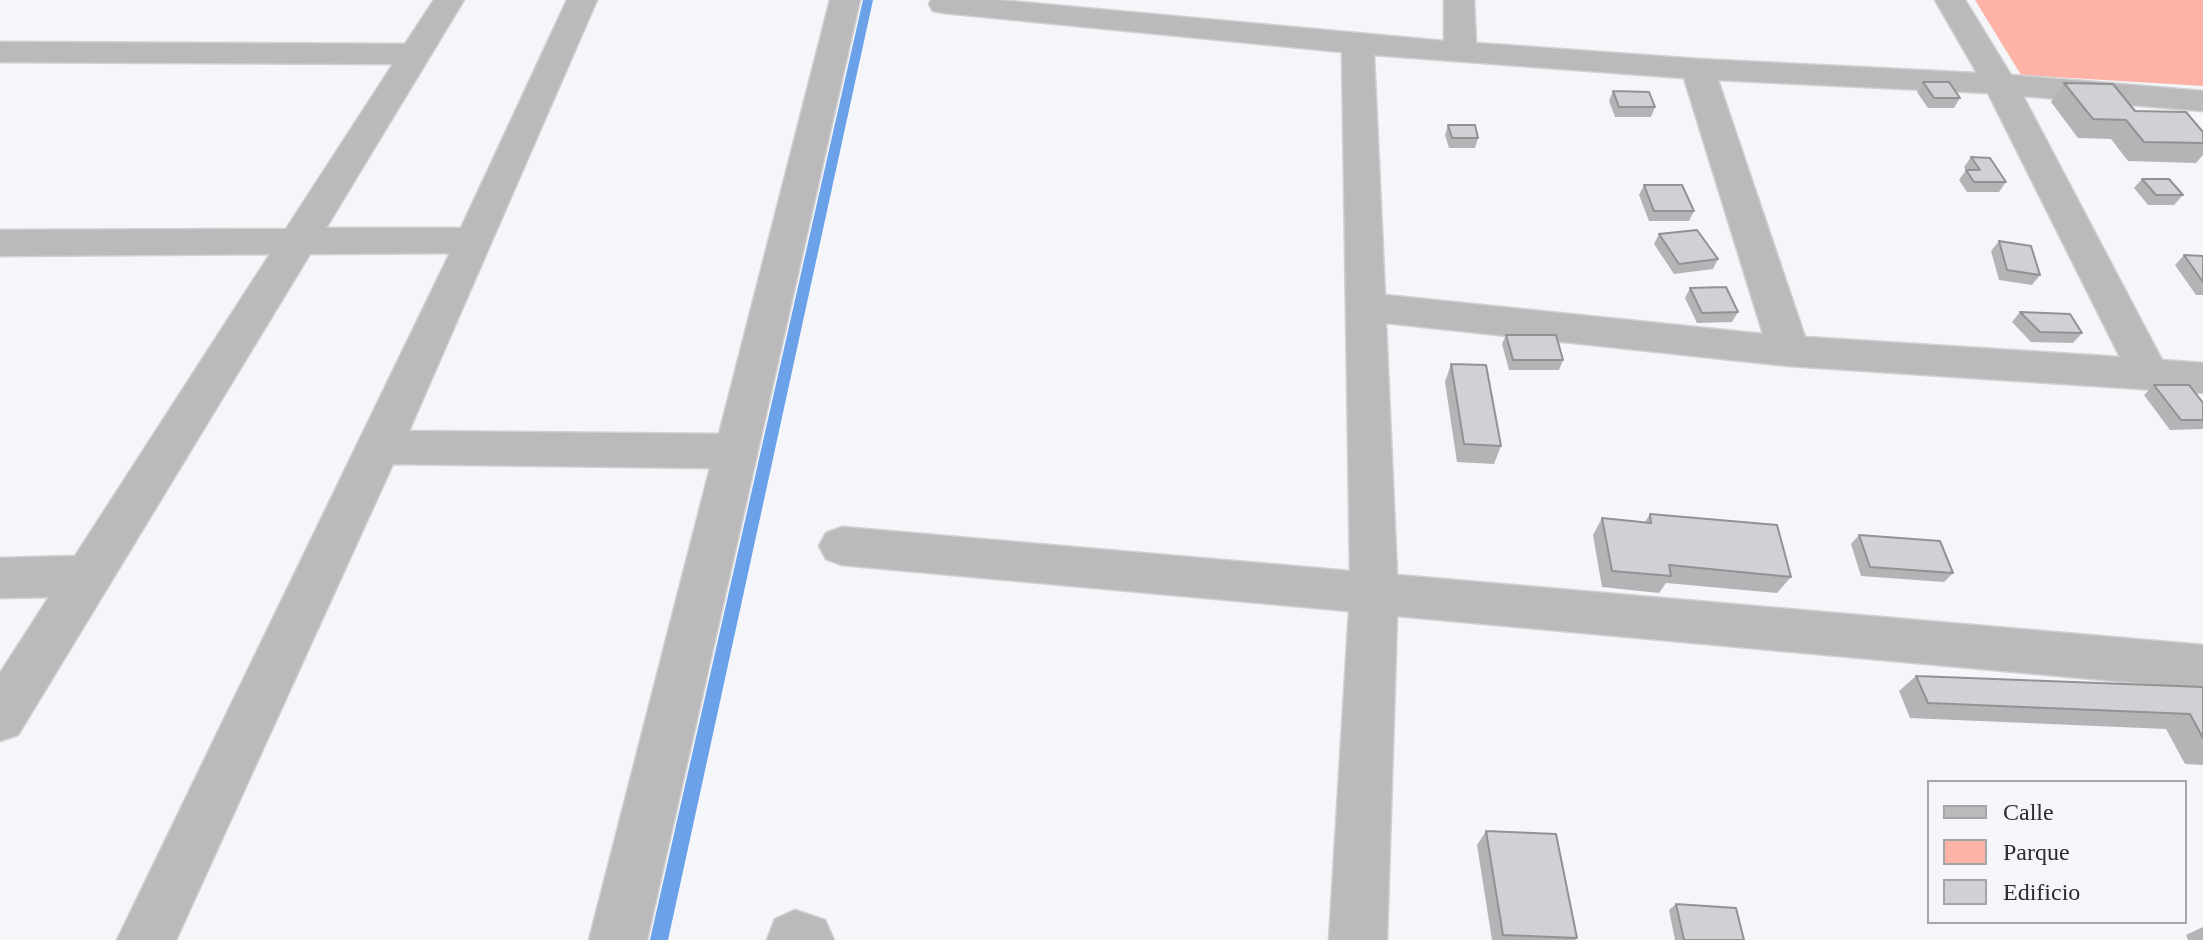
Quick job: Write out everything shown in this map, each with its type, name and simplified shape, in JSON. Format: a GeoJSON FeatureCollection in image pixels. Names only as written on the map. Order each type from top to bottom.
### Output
{"type":"FeatureCollection","features":[{"type":"Feature","properties":{"kind":"street"},"geometry":{"type":"LineString","coordinates":[[0,718],[293,243],[449,0]]}},
{"type":"Feature","properties":{"kind":"street"},"geometry":{"type":"LineString","coordinates":[[146,940],[379,447],[582,0]]}},
{"type":"Feature","properties":{"kind":"street"},"geometry":{"type":"LineString","coordinates":[[618,940],[845,0]]}},
{"type":"Feature","properties":{"kind":"street"},"geometry":{"type":"LineString","coordinates":[[1459,0],[1460,51]]}},
{"type":"Feature","properties":{"kind":"street"},"geometry":{"type":"LineString","coordinates":[[1950,0],[2000,84],[2149,374]]}},
{"type":"Feature","properties":{"kind":"street"},"geometry":{"type":"LineString","coordinates":[[944,4],[1358,44],[1698,69],[2000,84],[2203,101]]}},
{"type":"Feature","properties":{"kind":"street"},"geometry":{"type":"LineString","coordinates":[[1358,44],[1374,591],[1358,940]]}},
{"type":"Feature","properties":{"kind":"street"},"geometry":{"type":"LineString","coordinates":[[0,52],[414,54]]}},
{"type":"Feature","properties":{"kind":"street"},"geometry":{"type":"LineString","coordinates":[[1698,69],[1789,351]]}},
{"type":"Feature","properties":{"kind":"street"},"geometry":{"type":"LineString","coordinates":[[0,243],[473,240]]}},
{"type":"Feature","properties":{"kind":"street"},"geometry":{"type":"LineString","coordinates":[[1364,307],[1789,351],[2203,378]]}},
{"type":"Feature","properties":{"kind":"street"},"geometry":{"type":"LineString","coordinates":[[379,447],[737,451]]}},
{"type":"Feature","properties":{"kind":"street"},"geometry":{"type":"LineString","coordinates":[[842,546],[2203,667]]}},
{"type":"Feature","properties":{"kind":"street"},"geometry":{"type":"LineString","coordinates":[[0,578],[87,576]]}},
{"type":"Feature","properties":{"kind":"street"},"geometry":{"type":"LineString","coordinates":[[795,939],[805,940]]}},
{"type":"Feature","properties":{"kind":"green space"},"geometry":{"type":"Polygon","coordinates":[[[1975,0],[2203,0],[2203,86],[2021,75],[1975,0]]]}},
{"type":"Feature","properties":{"kind":"building"},"geometry":{"type":"Polygon","coordinates":[[[1923,82],[1949,82],[1960,98],[1934,98],[1923,82]]]}},
{"type":"Feature","properties":{"kind":"building"},"geometry":{"type":"Polygon","coordinates":[[[2064,83],[2113,84],[2135,111],[2186,112],[2203,132],[2203,143],[2144,142],[2126,120],[2093,119],[2064,83]]]}},
{"type":"Feature","properties":{"kind":"building"},"geometry":{"type":"Polygon","coordinates":[[[1613,91],[1649,92],[1655,107],[1619,107],[1613,91]]]}},
{"type":"Feature","properties":{"kind":"building"},"geometry":{"type":"Polygon","coordinates":[[[1448,125],[1475,125],[1478,138],[1452,138],[1448,125]]]}},
{"type":"Feature","properties":{"kind":"building"},"geometry":{"type":"Polygon","coordinates":[[[1971,157],[1990,158],[2006,182],[1974,182],[1966,170],[1980,170],[1971,157]]]}},
{"type":"Feature","properties":{"kind":"building"},"geometry":{"type":"Polygon","coordinates":[[[2142,179],[2169,179],[2183,195],[2156,195],[2142,179]]]}},
{"type":"Feature","properties":{"kind":"building"},"geometry":{"type":"Polygon","coordinates":[[[1644,185],[1682,185],[1694,211],[1654,211],[1644,185]]]}},
{"type":"Feature","properties":{"kind":"building"},"geometry":{"type":"Polygon","coordinates":[[[1697,230],[1718,259],[1679,264],[1659,234],[1697,230]]]}},
{"type":"Feature","properties":{"kind":"building"},"geometry":{"type":"Polygon","coordinates":[[[1999,241],[2031,246],[2040,275],[2007,270],[1999,241]]]}},
{"type":"Feature","properties":{"kind":"building"},"geometry":{"type":"Polygon","coordinates":[[[2184,255],[2203,256],[2203,282],[2184,255]]]}},
{"type":"Feature","properties":{"kind":"building"},"geometry":{"type":"Polygon","coordinates":[[[1726,287],[1738,312],[1702,313],[1690,288],[1726,287]]]}},
{"type":"Feature","properties":{"kind":"building"},"geometry":{"type":"Polygon","coordinates":[[[2020,312],[2070,314],[2082,333],[2040,332],[2020,312]]]}},
{"type":"Feature","properties":{"kind":"building"},"geometry":{"type":"Polygon","coordinates":[[[1506,335],[1556,335],[1563,360],[1513,360],[1506,335]]]}},
{"type":"Feature","properties":{"kind":"building"},"geometry":{"type":"Polygon","coordinates":[[[1451,364],[1486,365],[1501,446],[1464,444],[1451,364]]]}},
{"type":"Feature","properties":{"kind":"building"},"geometry":{"type":"Polygon","coordinates":[[[2154,385],[2189,385],[2203,403],[2203,420],[2181,420],[2154,385]]]}},
{"type":"Feature","properties":{"kind":"building"},"geometry":{"type":"Polygon","coordinates":[[[1650,514],[1777,525],[1791,577],[1669,565],[1671,576],[1612,571],[1602,518],[1651,523],[1650,514]]]}},
{"type":"Feature","properties":{"kind":"building"},"geometry":{"type":"Polygon","coordinates":[[[1859,535],[1940,541],[1953,573],[1870,567],[1859,535]]]}},
{"type":"Feature","properties":{"kind":"building"},"geometry":{"type":"Polygon","coordinates":[[[1916,676],[2203,687],[2203,738],[2190,714],[1928,703],[1916,676]]]}},
{"type":"Feature","properties":{"kind":"building"},"geometry":{"type":"Polygon","coordinates":[[[1486,831],[1556,834],[1577,938],[1503,935],[1486,831]]]}},
{"type":"Feature","properties":{"kind":"building"},"geometry":{"type":"Polygon","coordinates":[[[1676,904],[1736,908],[1744,940],[1684,940],[1676,904]]]}},
{"type":"Feature","properties":{"kind":"waterway"},"geometry":{"type":"LineString","coordinates":[[659,940],[868,0]]}}]}
